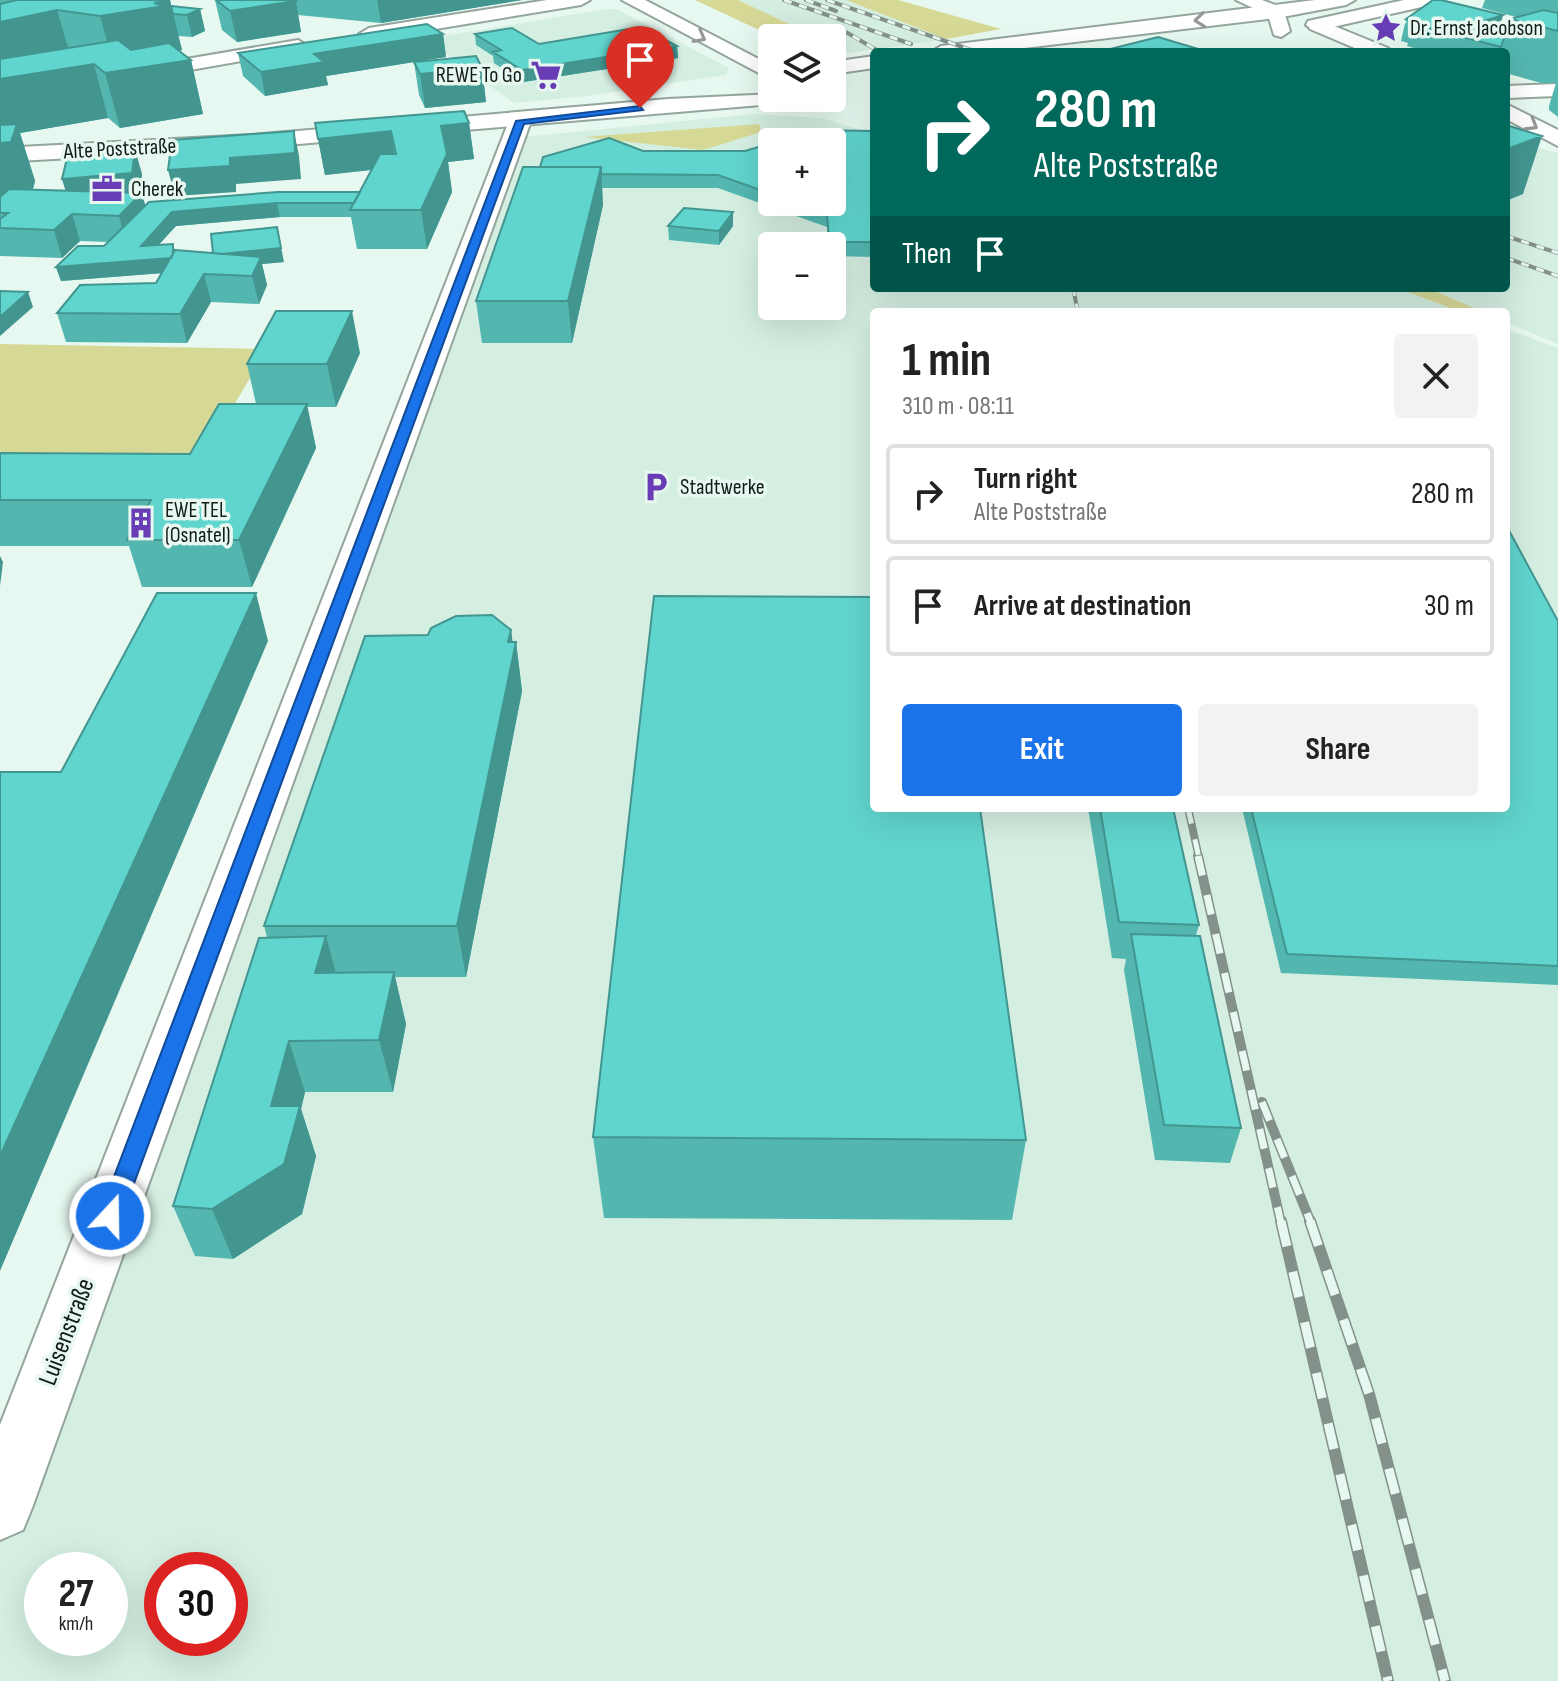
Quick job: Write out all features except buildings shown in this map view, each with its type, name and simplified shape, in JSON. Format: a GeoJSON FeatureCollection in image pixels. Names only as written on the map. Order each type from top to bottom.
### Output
{"type":"FeatureCollection","features":[{"type":"Feature","properties":{"kind":"main road"},"geometry":{"type":"LineString","coordinates":[[347,38],[581,0]]}},
{"type":"Feature","properties":{"kind":"main road"},"geometry":{"type":"LineString","coordinates":[[631,0],[758,67]]}},
{"type":"Feature","properties":{"kind":"main road"},"geometry":{"type":"LineString","coordinates":[[669,0],[721,25]]}},
{"type":"Feature","properties":{"kind":"main road"},"geometry":{"type":"LineString","coordinates":[[1245,0],[1279,21]]}},
{"type":"Feature","properties":{"kind":"main road"},"geometry":{"type":"LineString","coordinates":[[1251,35],[1279,21],[1346,0]]}},
{"type":"Feature","properties":{"kind":"main road"},"geometry":{"type":"LineString","coordinates":[[1317,25],[1429,0]]}},
{"type":"Feature","properties":{"kind":"main road"},"geometry":{"type":"LineString","coordinates":[[970,48],[1041,38],[1279,21],[1317,25],[1372,48]]}},
{"type":"Feature","properties":{"kind":"main road"},"geometry":{"type":"LineString","coordinates":[[119,76],[316,43]]}},
{"type":"Feature","properties":{"kind":"main road"},"geometry":{"type":"LineString","coordinates":[[846,66],[870,63]]}},
{"type":"Feature","properties":{"kind":"main road","name":"Alte Poststraße"},"geometry":{"type":"LineString","coordinates":[[671,105],[758,83]]}},
{"type":"Feature","properties":{"kind":"main road"},"geometry":{"type":"LineString","coordinates":[[1510,92],[1558,90]]}},
{"type":"Feature","properties":{"kind":"main road","name":"Alte Poststraße"},"geometry":{"type":"LineString","coordinates":[[0,155],[264,141],[758,100]]}},
{"type":"Feature","properties":{"kind":"main road"},"geometry":{"type":"LineString","coordinates":[[1510,112],[1558,139]]}},
{"type":"Feature","properties":{"kind":"main road","name":"Luisenstraße"},"geometry":{"type":"LineString","coordinates":[[0,1508],[520,121]]}},
{"type":"Feature","properties":{"kind":"shaded area"},"geometry":{"type":"Polygon","coordinates":[[[738,0],[846,0],[946,39],[846,51],[846,24],[789,24],[738,0]]]}},
{"type":"Feature","properties":{"kind":"shaded area"},"geometry":{"type":"Polygon","coordinates":[[[616,9],[729,68],[726,75],[587,96],[514,103],[425,39],[616,9]]]}},
{"type":"Feature","properties":{"kind":"shaded area"},"geometry":{"type":"Polygon","coordinates":[[[753,114],[822,118],[870,133],[870,292],[1407,292],[1450,308],[870,308],[870,812],[1510,812],[1510,330],[1558,348],[1558,1681],[0,1681],[0,1504],[514,138],[753,114]]]}},
{"type":"Feature","properties":{"kind":"shaded area"},"geometry":{"type":"Polygon","coordinates":[[[1510,130],[1539,148],[1558,153],[1558,344],[1510,324],[1510,308],[1474,308],[1437,292],[1510,292],[1510,130]]]}},
{"type":"Feature","properties":{"kind":"green space"},"geometry":{"type":"Polygon","coordinates":[[[695,0],[738,0],[789,24],[758,24],[758,30],[695,0]]]}},
{"type":"Feature","properties":{"kind":"green space"},"geometry":{"type":"Polygon","coordinates":[[[846,0],[898,0],[1001,29],[946,39],[846,0]]]}},
{"type":"Feature","properties":{"kind":"green space"},"geometry":{"type":"Polygon","coordinates":[[[759,124],[760,128],[758,133],[703,150],[584,137],[759,124]]]}},
{"type":"Feature","properties":{"kind":"green space"},"geometry":{"type":"Polygon","coordinates":[[[1408,292],[1437,292],[1474,308],[1450,308],[1408,292]]]}},
{"type":"Feature","properties":{"kind":"green space"},"geometry":{"type":"Polygon","coordinates":[[[0,344],[267,349],[183,492],[0,492],[0,344]]]}},
{"type":"Feature","properties":{"kind":"railway"},"geometry":{"type":"LineString","coordinates":[[784,0],[911,44]]}},
{"type":"Feature","properties":{"kind":"railway"},"geometry":{"type":"LineString","coordinates":[[806,0],[836,11]]}},
{"type":"Feature","properties":{"kind":"railway"},"geometry":{"type":"LineString","coordinates":[[827,0],[965,48]]}},
{"type":"Feature","properties":{"kind":"railway"},"geometry":{"type":"LineString","coordinates":[[846,32],[873,48]]}},
{"type":"Feature","properties":{"kind":"railway"},"geometry":{"type":"LineString","coordinates":[[1510,237],[1558,253]]}},
{"type":"Feature","properties":{"kind":"railway"},"geometry":{"type":"LineString","coordinates":[[1510,259],[1558,276]]}},
{"type":"Feature","properties":{"kind":"railway"},"geometry":{"type":"LineString","coordinates":[[1074,292],[1077,308]]}},
{"type":"Feature","properties":{"kind":"railway"},"geometry":{"type":"LineString","coordinates":[[1189,812],[1199,858]]}},
{"type":"Feature","properties":{"kind":"railway"},"geometry":{"type":"LineString","coordinates":[[1198,856],[1281,1223]]}},
{"type":"Feature","properties":{"kind":"railway"},"geometry":{"type":"LineString","coordinates":[[1262,1102],[1311,1223]]}},
{"type":"Feature","properties":{"kind":"railway"},"geometry":{"type":"LineString","coordinates":[[1281,1221],[1388,1681]]}},
{"type":"Feature","properties":{"kind":"railway"},"geometry":{"type":"LineString","coordinates":[[1310,1221],[1369,1394],[1445,1681]]}},
{"type":"Feature","properties":{"kind":"place","name":"Dr. Ernst Jacobson"},"geometry":{"type":"Point","coordinates":[1386,28]}},
{"type":"Feature","properties":{"kind":"place","name":"REWE To Go"},"geometry":{"type":"Point","coordinates":[546,75]}},
{"type":"Feature","properties":{"kind":"place","name":"Cherek"},"geometry":{"type":"Point","coordinates":[107,189]}},
{"type":"Feature","properties":{"kind":"place","name":"Stadtwerke"},"geometry":{"type":"Point","coordinates":[656,487]}},
{"type":"Feature","properties":{"kind":"place","name":"EWE TEL (Osnatel)"},"geometry":{"type":"Point","coordinates":[141,523]}},
{"type":"Feature","properties":{"kind":"route"},"geometry":{"type":"LineString","coordinates":[[110,1216],[520,121],[640,108]]}}]}
